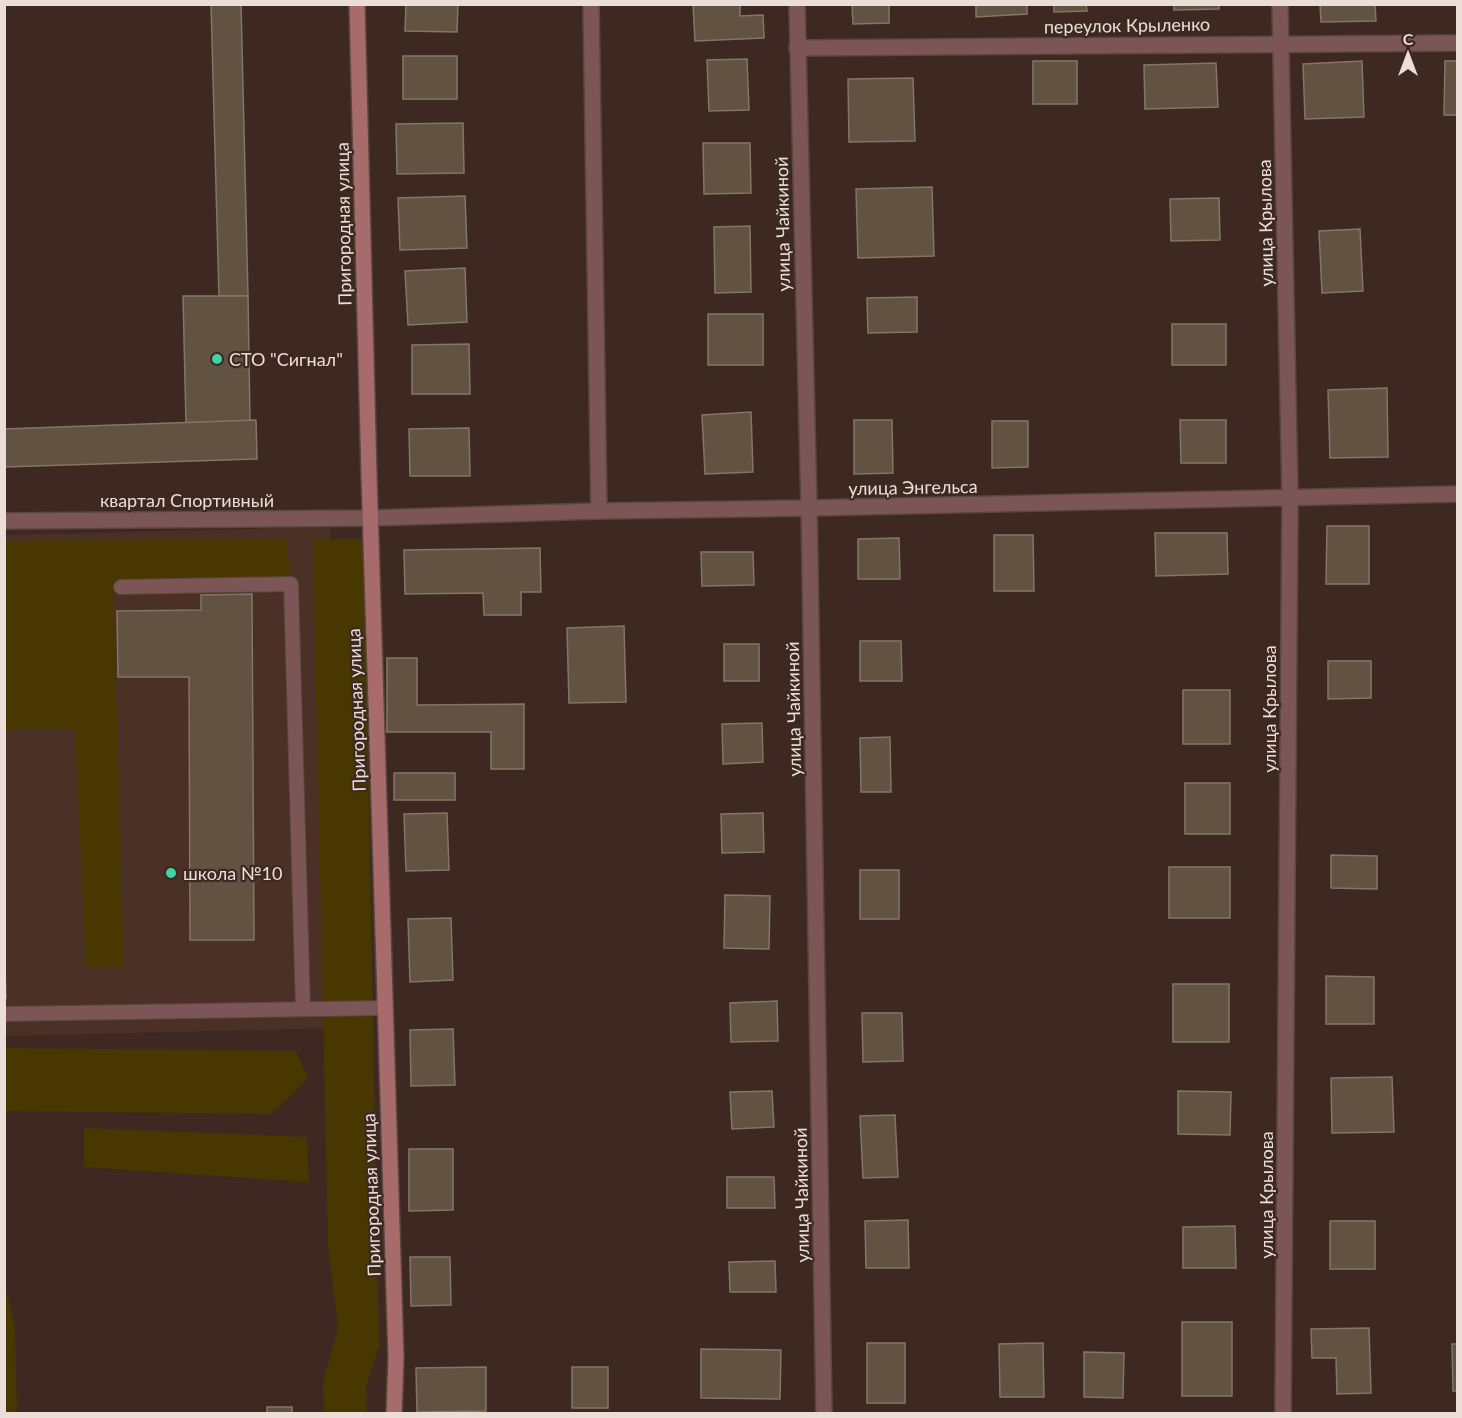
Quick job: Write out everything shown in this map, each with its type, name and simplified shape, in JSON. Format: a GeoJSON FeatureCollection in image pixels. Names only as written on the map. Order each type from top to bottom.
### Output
{"type":"FeatureCollection","features":[{"type":"Feature","properties":{"kind":"street","name":"Пригородная улица"},"geometry":{"type":"LineString","coordinates":[[357,4],[370,518],[396,1358],[394,1413]]}},
{"type":"Feature","properties":{"kind":"street"},"geometry":{"type":"LineString","coordinates":[[591,4],[599,511]]}},
{"type":"Feature","properties":{"kind":"street","name":"улица Чайкиной"},"geometry":{"type":"LineString","coordinates":[[797,4],[809,508],[824,1413]]}},
{"type":"Feature","properties":{"kind":"street","name":"улица Крылова"},"geometry":{"type":"LineString","coordinates":[[1280,4],[1290,497],[1283,1413]]}},
{"type":"Feature","properties":{"kind":"street","name":"переулок Крыленко"},"geometry":{"type":"LineString","coordinates":[[797,48],[1458,43]]}},
{"type":"Feature","properties":{"kind":"street","name":"улица Энгельса"},"geometry":{"type":"LineString","coordinates":[[370,518],[599,511],[1458,494]]}},
{"type":"Feature","properties":{"kind":"street","name":"квартал Спортивный"},"geometry":{"type":"LineString","coordinates":[[4,520],[370,518]]}},
{"type":"Feature","properties":{"kind":"lane"},"geometry":{"type":"LineString","coordinates":[[121,587],[291,584],[303,1009]]}},
{"type":"Feature","properties":{"kind":"lane"},"geometry":{"type":"LineString","coordinates":[[4,1014],[385,1008]]}},
{"type":"Feature","properties":{"kind":"shaded area","name":"школа №10"},"geometry":{"type":"Polygon","coordinates":[[[330,527],[342,1028],[5,1036],[4,535],[330,527]]]}},
{"type":"Feature","properties":{"kind":"shaded area"},"geometry":{"type":"Polygon","coordinates":[[[286,539],[291,579],[113,580],[124,968],[86,967],[75,730],[5,730],[4,541],[286,539]]]}},
{"type":"Feature","properties":{"kind":"shaded area"},"geometry":{"type":"Polygon","coordinates":[[[313,539],[364,539],[379,1347],[366,1385],[367,1413],[324,1413],[323,1382],[338,1328],[328,1245],[313,539]]]}},
{"type":"Feature","properties":{"kind":"shaded area"},"geometry":{"type":"Polygon","coordinates":[[[5,1048],[296,1051],[308,1078],[271,1114],[5,1111],[5,1048]]]}},
{"type":"Feature","properties":{"kind":"shaded area"},"geometry":{"type":"Polygon","coordinates":[[[84,1128],[307,1137],[309,1182],[84,1167],[84,1128]]]}},
{"type":"Feature","properties":{"kind":"shaded area"},"geometry":{"type":"Polygon","coordinates":[[[5,1285],[15,1326],[17,1413],[5,1413],[5,1285]]]}},
{"type":"Feature","properties":{"kind":"building"},"geometry":{"type":"Polygon","coordinates":[[[211,4],[241,4],[248,296],[219,296],[211,4]]]}},
{"type":"Feature","properties":{"kind":"building"},"geometry":{"type":"Polygon","coordinates":[[[406,4],[458,4],[457,32],[405,31],[406,4]]]}},
{"type":"Feature","properties":{"kind":"building"},"geometry":{"type":"Polygon","coordinates":[[[693,4],[740,4],[740,16],[763,15],[764,38],[695,41],[693,4]]]}},
{"type":"Feature","properties":{"kind":"building"},"geometry":{"type":"Polygon","coordinates":[[[852,4],[889,4],[889,23],[853,24],[852,4]]]}},
{"type":"Feature","properties":{"kind":"building"},"geometry":{"type":"Polygon","coordinates":[[[976,4],[1027,4],[1027,14],[976,17],[976,4]]]}},
{"type":"Feature","properties":{"kind":"building"},"geometry":{"type":"Polygon","coordinates":[[[1054,4],[1086,4],[1087,11],[1054,12],[1054,4]]]}},
{"type":"Feature","properties":{"kind":"building"},"geometry":{"type":"Polygon","coordinates":[[[1174,4],[1219,4],[1219,9],[1174,10],[1174,4]]]}},
{"type":"Feature","properties":{"kind":"building"},"geometry":{"type":"Polygon","coordinates":[[[1320,4],[1375,4],[1376,21],[1321,22],[1320,4]]]}},
{"type":"Feature","properties":{"kind":"building"},"geometry":{"type":"Polygon","coordinates":[[[403,56],[457,56],[457,99],[403,99],[403,56]]]}},
{"type":"Feature","properties":{"kind":"building"},"geometry":{"type":"Polygon","coordinates":[[[747,59],[749,110],[709,111],[707,60],[747,59]]]}},
{"type":"Feature","properties":{"kind":"building"},"geometry":{"type":"Polygon","coordinates":[[[1033,61],[1077,61],[1077,104],[1033,104],[1033,61]]]}},
{"type":"Feature","properties":{"kind":"building"},"geometry":{"type":"Polygon","coordinates":[[[1362,61],[1364,117],[1305,119],[1303,64],[1362,61]]]}},
{"type":"Feature","properties":{"kind":"building"},"geometry":{"type":"Polygon","coordinates":[[[1445,61],[1458,61],[1458,115],[1444,115],[1445,61]]]}},
{"type":"Feature","properties":{"kind":"building"},"geometry":{"type":"Polygon","coordinates":[[[1216,63],[1218,107],[1145,109],[1144,65],[1216,63]]]}},
{"type":"Feature","properties":{"kind":"building"},"geometry":{"type":"Polygon","coordinates":[[[913,78],[915,141],[849,142],[848,79],[913,78]]]}},
{"type":"Feature","properties":{"kind":"building"},"geometry":{"type":"Polygon","coordinates":[[[463,123],[464,173],[397,174],[396,124],[463,123]]]}},
{"type":"Feature","properties":{"kind":"building"},"geometry":{"type":"Polygon","coordinates":[[[703,143],[750,143],[751,193],[704,194],[703,143]]]}},
{"type":"Feature","properties":{"kind":"building"},"geometry":{"type":"Polygon","coordinates":[[[932,187],[934,256],[858,258],[856,189],[932,187]]]}},
{"type":"Feature","properties":{"kind":"building"},"geometry":{"type":"Polygon","coordinates":[[[465,196],[467,248],[400,250],[398,198],[465,196]]]}},
{"type":"Feature","properties":{"kind":"building"},"geometry":{"type":"Polygon","coordinates":[[[1219,198],[1220,240],[1171,241],[1170,199],[1219,198]]]}},
{"type":"Feature","properties":{"kind":"building"},"geometry":{"type":"Polygon","coordinates":[[[750,226],[751,292],[715,293],[714,227],[750,226]]]}},
{"type":"Feature","properties":{"kind":"building"},"geometry":{"type":"Polygon","coordinates":[[[1360,229],[1363,291],[1322,293],[1319,231],[1360,229]]]}},
{"type":"Feature","properties":{"kind":"building"},"geometry":{"type":"Polygon","coordinates":[[[465,268],[467,322],[408,325],[405,271],[465,268]]]}},
{"type":"Feature","properties":{"kind":"building","name":"СТО \"Сигнал\""},"geometry":{"type":"Polygon","coordinates":[[[183,296],[248,296],[250,421],[186,423],[183,296]]]}},
{"type":"Feature","properties":{"kind":"building"},"geometry":{"type":"Polygon","coordinates":[[[917,297],[917,332],[868,333],[867,298],[917,297]]]}},
{"type":"Feature","properties":{"kind":"building"},"geometry":{"type":"Polygon","coordinates":[[[708,314],[763,314],[763,365],[708,365],[708,314]]]}},
{"type":"Feature","properties":{"kind":"building"},"geometry":{"type":"Polygon","coordinates":[[[1172,324],[1226,324],[1226,365],[1172,365],[1172,324]]]}},
{"type":"Feature","properties":{"kind":"building"},"geometry":{"type":"Polygon","coordinates":[[[469,344],[470,394],[412,394],[412,345],[469,344]]]}},
{"type":"Feature","properties":{"kind":"building"},"geometry":{"type":"Polygon","coordinates":[[[1387,388],[1388,457],[1330,458],[1328,390],[1387,388]]]}},
{"type":"Feature","properties":{"kind":"building"},"geometry":{"type":"Polygon","coordinates":[[[751,412],[753,472],[705,474],[702,415],[751,412]]]}},
{"type":"Feature","properties":{"kind":"building"},"geometry":{"type":"Polygon","coordinates":[[[256,420],[257,459],[4,467],[4,429],[256,420]]]}},
{"type":"Feature","properties":{"kind":"building"},"geometry":{"type":"Polygon","coordinates":[[[854,420],[892,420],[893,473],[854,474],[854,420]]]}},
{"type":"Feature","properties":{"kind":"building"},"geometry":{"type":"Polygon","coordinates":[[[1180,420],[1226,420],[1226,463],[1181,463],[1180,420]]]}},
{"type":"Feature","properties":{"kind":"building"},"geometry":{"type":"Polygon","coordinates":[[[992,421],[1028,421],[1028,467],[992,468],[992,421]]]}},
{"type":"Feature","properties":{"kind":"building"},"geometry":{"type":"Polygon","coordinates":[[[469,428],[470,476],[410,476],[409,429],[469,428]]]}},
{"type":"Feature","properties":{"kind":"building"},"geometry":{"type":"Polygon","coordinates":[[[1327,526],[1369,526],[1369,584],[1326,584],[1327,526]]]}},
{"type":"Feature","properties":{"kind":"building"},"geometry":{"type":"Polygon","coordinates":[[[1155,533],[1227,533],[1228,574],[1156,576],[1155,533]]]}},
{"type":"Feature","properties":{"kind":"building"},"geometry":{"type":"Polygon","coordinates":[[[994,535],[1033,535],[1034,591],[994,591],[994,535]]]}},
{"type":"Feature","properties":{"kind":"building"},"geometry":{"type":"Polygon","coordinates":[[[899,538],[900,579],[858,579],[858,539],[899,538]]]}},
{"type":"Feature","properties":{"kind":"building"},"geometry":{"type":"Polygon","coordinates":[[[540,548],[541,592],[521,592],[521,615],[484,615],[483,593],[405,594],[404,550],[540,548]]]}},
{"type":"Feature","properties":{"kind":"building"},"geometry":{"type":"Polygon","coordinates":[[[701,552],[753,552],[754,585],[702,586],[701,552]]]}},
{"type":"Feature","properties":{"kind":"building","name":"школа №10"},"geometry":{"type":"Polygon","coordinates":[[[252,594],[254,940],[190,940],[189,677],[118,677],[117,611],[201,610],[201,595],[252,594]]]}},
{"type":"Feature","properties":{"kind":"building"},"geometry":{"type":"Polygon","coordinates":[[[624,626],[626,702],[569,703],[567,628],[624,626]]]}},
{"type":"Feature","properties":{"kind":"building"},"geometry":{"type":"Polygon","coordinates":[[[860,641],[901,641],[902,681],[860,681],[860,641]]]}},
{"type":"Feature","properties":{"kind":"building"},"geometry":{"type":"Polygon","coordinates":[[[724,644],[759,644],[759,681],[724,681],[724,644]]]}},
{"type":"Feature","properties":{"kind":"building"},"geometry":{"type":"Polygon","coordinates":[[[387,658],[417,658],[417,705],[524,704],[524,769],[491,769],[491,732],[387,732],[387,658]]]}},
{"type":"Feature","properties":{"kind":"building"},"geometry":{"type":"Polygon","coordinates":[[[1328,661],[1371,661],[1371,698],[1328,699],[1328,661]]]}},
{"type":"Feature","properties":{"kind":"building"},"geometry":{"type":"Polygon","coordinates":[[[1183,690],[1230,690],[1230,744],[1183,744],[1183,690]]]}},
{"type":"Feature","properties":{"kind":"building"},"geometry":{"type":"Polygon","coordinates":[[[762,723],[763,762],[723,764],[722,724],[762,723]]]}},
{"type":"Feature","properties":{"kind":"building"},"geometry":{"type":"Polygon","coordinates":[[[890,737],[891,792],[861,792],[860,738],[890,737]]]}},
{"type":"Feature","properties":{"kind":"building"},"geometry":{"type":"Polygon","coordinates":[[[394,773],[455,773],[455,800],[394,800],[394,773]]]}},
{"type":"Feature","properties":{"kind":"building"},"geometry":{"type":"Polygon","coordinates":[[[1185,783],[1230,783],[1230,834],[1185,834],[1185,783]]]}},
{"type":"Feature","properties":{"kind":"building"},"geometry":{"type":"Polygon","coordinates":[[[447,813],[449,870],[406,871],[404,814],[447,813]]]}},
{"type":"Feature","properties":{"kind":"building"},"geometry":{"type":"Polygon","coordinates":[[[763,813],[764,852],[722,853],[721,814],[763,813]]]}},
{"type":"Feature","properties":{"kind":"building"},"geometry":{"type":"Polygon","coordinates":[[[1331,855],[1377,856],[1377,889],[1331,888],[1331,855]]]}},
{"type":"Feature","properties":{"kind":"building"},"geometry":{"type":"Polygon","coordinates":[[[1169,867],[1230,867],[1230,918],[1169,918],[1169,867]]]}},
{"type":"Feature","properties":{"kind":"building"},"geometry":{"type":"Polygon","coordinates":[[[860,870],[899,870],[899,919],[860,919],[860,870]]]}},
{"type":"Feature","properties":{"kind":"building"},"geometry":{"type":"Polygon","coordinates":[[[725,895],[770,896],[769,949],[724,948],[725,895]]]}},
{"type":"Feature","properties":{"kind":"building"},"geometry":{"type":"Polygon","coordinates":[[[451,918],[453,980],[410,982],[408,919],[451,918]]]}},
{"type":"Feature","properties":{"kind":"building"},"geometry":{"type":"Polygon","coordinates":[[[4,944],[6,998],[4,998],[4,944]]]}},
{"type":"Feature","properties":{"kind":"building"},"geometry":{"type":"Polygon","coordinates":[[[1326,976],[1374,977],[1374,1024],[1326,1024],[1326,976]]]}},
{"type":"Feature","properties":{"kind":"building"},"geometry":{"type":"Polygon","coordinates":[[[1173,984],[1229,984],[1229,1042],[1173,1042],[1173,984]]]}},
{"type":"Feature","properties":{"kind":"building"},"geometry":{"type":"Polygon","coordinates":[[[777,1001],[778,1041],[731,1042],[730,1003],[777,1001]]]}},
{"type":"Feature","properties":{"kind":"building"},"geometry":{"type":"Polygon","coordinates":[[[862,1013],[902,1013],[903,1061],[863,1062],[862,1013]]]}},
{"type":"Feature","properties":{"kind":"building"},"geometry":{"type":"Polygon","coordinates":[[[453,1029],[455,1085],[411,1086],[410,1030],[453,1029]]]}},
{"type":"Feature","properties":{"kind":"building"},"geometry":{"type":"Polygon","coordinates":[[[1392,1077],[1394,1132],[1332,1133],[1331,1078],[1392,1077]]]}},
{"type":"Feature","properties":{"kind":"building"},"geometry":{"type":"Polygon","coordinates":[[[772,1091],[774,1127],[732,1129],[730,1092],[772,1091]]]}},
{"type":"Feature","properties":{"kind":"building"},"geometry":{"type":"Polygon","coordinates":[[[1178,1091],[1231,1092],[1230,1135],[1178,1134],[1178,1091]]]}},
{"type":"Feature","properties":{"kind":"building"},"geometry":{"type":"Polygon","coordinates":[[[895,1115],[898,1177],[863,1178],[860,1116],[895,1115]]]}},
{"type":"Feature","properties":{"kind":"building"},"geometry":{"type":"Polygon","coordinates":[[[409,1149],[453,1149],[453,1210],[409,1211],[409,1149]]]}},
{"type":"Feature","properties":{"kind":"building"},"geometry":{"type":"Polygon","coordinates":[[[727,1177],[774,1177],[775,1208],[727,1208],[727,1177]]]}},
{"type":"Feature","properties":{"kind":"building"},"geometry":{"type":"Polygon","coordinates":[[[908,1220],[909,1268],[866,1268],[865,1221],[908,1220]]]}},
{"type":"Feature","properties":{"kind":"building"},"geometry":{"type":"Polygon","coordinates":[[[1330,1221],[1375,1221],[1375,1269],[1330,1269],[1330,1221]]]}},
{"type":"Feature","properties":{"kind":"building"},"geometry":{"type":"Polygon","coordinates":[[[1235,1226],[1236,1268],[1183,1268],[1183,1227],[1235,1226]]]}},
{"type":"Feature","properties":{"kind":"building"},"geometry":{"type":"Polygon","coordinates":[[[410,1257],[450,1257],[451,1305],[411,1306],[410,1257]]]}},
{"type":"Feature","properties":{"kind":"building"},"geometry":{"type":"Polygon","coordinates":[[[775,1261],[776,1292],[730,1292],[729,1262],[775,1261]]]}},
{"type":"Feature","properties":{"kind":"building"},"geometry":{"type":"Polygon","coordinates":[[[1182,1322],[1232,1322],[1232,1396],[1182,1396],[1182,1322]]]}},
{"type":"Feature","properties":{"kind":"building"},"geometry":{"type":"Polygon","coordinates":[[[1369,1328],[1371,1393],[1337,1394],[1336,1358],[1312,1358],[1311,1329],[1369,1328]]]}},
{"type":"Feature","properties":{"kind":"building"},"geometry":{"type":"Polygon","coordinates":[[[867,1343],[905,1343],[905,1403],[867,1403],[867,1343]]]}},
{"type":"Feature","properties":{"kind":"building"},"geometry":{"type":"Polygon","coordinates":[[[1043,1343],[1044,1397],[1000,1397],[999,1344],[1043,1343]]]}},
{"type":"Feature","properties":{"kind":"building"},"geometry":{"type":"Polygon","coordinates":[[[1452,1344],[1458,1344],[1458,1391],[1453,1391],[1452,1344]]]}},
{"type":"Feature","properties":{"kind":"building"},"geometry":{"type":"Polygon","coordinates":[[[701,1349],[781,1350],[780,1399],[701,1398],[701,1349]]]}},
{"type":"Feature","properties":{"kind":"building"},"geometry":{"type":"Polygon","coordinates":[[[1084,1352],[1124,1353],[1123,1398],[1084,1397],[1084,1352]]]}},
{"type":"Feature","properties":{"kind":"building"},"geometry":{"type":"Polygon","coordinates":[[[486,1367],[486,1411],[417,1412],[416,1368],[486,1367]]]}},
{"type":"Feature","properties":{"kind":"building"},"geometry":{"type":"Polygon","coordinates":[[[572,1367],[608,1367],[608,1408],[572,1408],[572,1367]]]}},
{"type":"Feature","properties":{"kind":"building"},"geometry":{"type":"Polygon","coordinates":[[[267,1407],[292,1407],[292,1414],[267,1414],[267,1407]]]}},
{"type":"Feature","properties":{"kind":"place","name":"СТО \"Сигнал\""},"geometry":{"type":"Point","coordinates":[217,359]}},
{"type":"Feature","properties":{"kind":"place","name":"школа №10"},"geometry":{"type":"Point","coordinates":[171,873]}}]}
